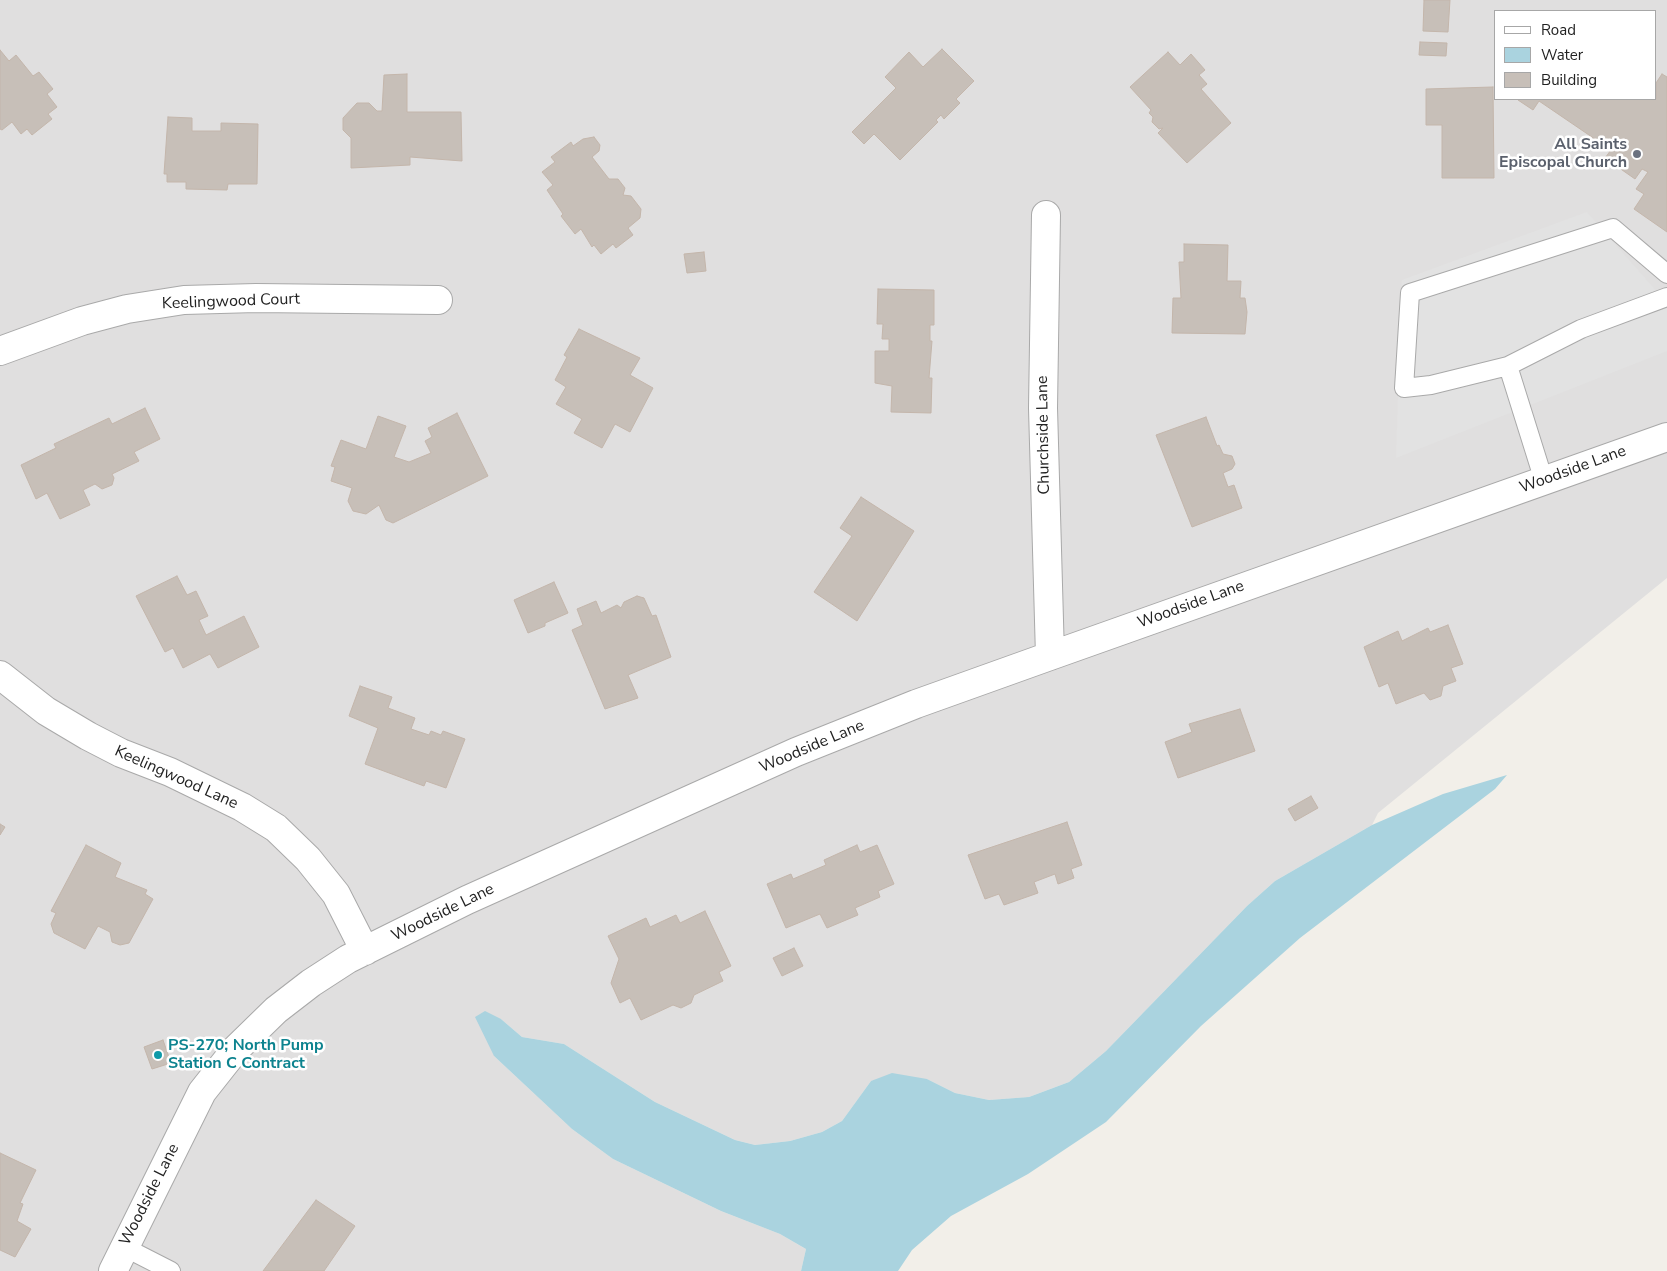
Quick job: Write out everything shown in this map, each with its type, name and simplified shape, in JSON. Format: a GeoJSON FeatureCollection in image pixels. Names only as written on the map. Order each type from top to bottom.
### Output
{"type":"FeatureCollection","features":[{"type":"Feature","properties":{"kind":"street","name":"Churchside Lane"},"geometry":{"type":"LineString","coordinates":[[1046,215],[1043,408],[1050,656]]}},
{"type":"Feature","properties":{"kind":"street","name":"Keelingwood Court"},"geometry":{"type":"LineString","coordinates":[[0,351],[82,321],[127,309],[184,300],[256,298],[438,300]]}},
{"type":"Feature","properties":{"kind":"street","name":"Woodside Lane"},"geometry":{"type":"LineString","coordinates":[[118,1259],[202,1092],[236,1049],[276,1010],[311,983],[365,951],[467,900],[796,752],[916,704],[1667,437]]}},
{"type":"Feature","properties":{"kind":"street","name":"Keelingwood Lane"},"geometry":{"type":"LineString","coordinates":[[0,675],[46,710],[88,736],[121,753],[170,772],[242,807],[276,828],[308,859],[336,894],[365,951]]}},
{"type":"Feature","properties":{"kind":"lane"},"geometry":{"type":"LineString","coordinates":[[1667,274],[1613,228],[1410,293],[1404,388],[1431,385],[1508,366],[1581,328],[1667,297]]}},
{"type":"Feature","properties":{"kind":"lane"},"geometry":{"type":"LineString","coordinates":[[1508,366],[1544,481]]}},
{"type":"Feature","properties":{"kind":"lane"},"geometry":{"type":"LineString","coordinates":[[118,1259],[171,1271]]}},
{"type":"Feature","properties":{"kind":"shaded area"},"geometry":{"type":"Polygon","coordinates":[[[0,0],[1667,0],[1667,578],[1378,813],[1372,825],[1275,881],[1247,906],[1106,1051],[1069,1082],[1029,1097],[989,1100],[955,1093],[927,1079],[871,1081],[842,1121],[822,1132],[790,1141],[755,1145],[735,1140],[655,1102],[564,1044],[522,1037],[501,1019],[494,1056],[572,1129],[613,1159],[721,1211],[780,1234],[806,1249],[801,1271],[0,1271],[0,0]]]}},
{"type":"Feature","properties":{"kind":"shaded area"},"geometry":{"type":"Polygon","coordinates":[[[1587,212],[1667,303],[1667,351],[1396,458],[1402,280],[1587,212]]]}},
{"type":"Feature","properties":{"kind":"water"},"geometry":{"type":"Polygon","coordinates":[[[1507,775],[1495,789],[1300,938],[1201,1026],[1106,1122],[1028,1174],[951,1216],[912,1250],[898,1271],[801,1271],[806,1249],[780,1234],[721,1211],[613,1159],[572,1129],[494,1056],[475,1017],[485,1011],[501,1019],[522,1037],[564,1044],[655,1102],[735,1140],[755,1145],[790,1141],[822,1132],[842,1121],[871,1081],[892,1073],[927,1079],[955,1093],[989,1100],[1029,1097],[1069,1082],[1106,1051],[1247,906],[1275,881],[1372,825],[1443,794],[1507,775]]]}},
{"type":"Feature","properties":{"kind":"building"},"geometry":{"type":"Polygon","coordinates":[[[1424,0],[1450,0],[1448,32],[1423,31],[1424,0]]]}},
{"type":"Feature","properties":{"kind":"building"},"geometry":{"type":"Polygon","coordinates":[[[1420,42],[1447,43],[1446,56],[1419,55],[1420,42]]]}},
{"type":"Feature","properties":{"kind":"building"},"geometry":{"type":"Polygon","coordinates":[[[942,49],[974,81],[956,99],[960,103],[944,119],[941,115],[936,120],[938,122],[900,160],[874,134],[864,144],[852,132],[896,88],[885,77],[909,52],[923,67],[942,49]]]}},
{"type":"Feature","properties":{"kind":"building"},"geometry":{"type":"Polygon","coordinates":[[[0,50],[9,61],[16,55],[33,76],[39,72],[53,89],[47,94],[57,107],[48,114],[52,119],[32,135],[27,129],[21,134],[12,122],[2,130],[0,129],[0,50]]]}},
{"type":"Feature","properties":{"kind":"building"},"geometry":{"type":"Polygon","coordinates":[[[1168,52],[1180,65],[1191,54],[1205,70],[1199,75],[1207,84],[1201,89],[1231,123],[1187,163],[1158,133],[1163,128],[1159,129],[1152,122],[1153,117],[1149,113],[1151,110],[1130,87],[1168,52]]]}},
{"type":"Feature","properties":{"kind":"building"},"geometry":{"type":"Polygon","coordinates":[[[407,74],[407,112],[461,112],[462,161],[410,157],[410,165],[351,168],[351,138],[343,130],[343,118],[357,103],[369,103],[377,111],[382,111],[384,75],[407,74]]]}},
{"type":"Feature","properties":{"kind":"building","name":"All Saints Episcopal Church"},"geometry":{"type":"Polygon","coordinates":[[[1662,74],[1667,77],[1667,232],[1634,209],[1644,194],[1636,189],[1648,172],[1642,169],[1635,179],[1605,158],[1611,150],[1539,101],[1533,110],[1518,100],[1657,100],[1657,82],[1662,74]]]}},
{"type":"Feature","properties":{"kind":"building"},"geometry":{"type":"Polygon","coordinates":[[[1493,87],[1494,178],[1442,178],[1442,125],[1426,125],[1426,89],[1493,87]]]}},
{"type":"Feature","properties":{"kind":"building"},"geometry":{"type":"Polygon","coordinates":[[[168,117],[192,118],[192,131],[221,131],[221,123],[258,124],[257,184],[228,184],[227,190],[186,189],[186,182],[167,182],[167,174],[164,174],[168,117]]]}},
{"type":"Feature","properties":{"kind":"building"},"geometry":{"type":"Polygon","coordinates":[[[594,137],[600,145],[599,151],[592,157],[609,179],[618,179],[625,188],[623,195],[631,196],[641,209],[640,218],[628,228],[633,235],[616,248],[613,244],[601,254],[594,245],[592,247],[581,229],[575,234],[561,216],[563,214],[547,190],[553,185],[542,172],[555,162],[551,157],[571,142],[573,146],[583,139],[594,137]]]}},
{"type":"Feature","properties":{"kind":"building"},"geometry":{"type":"Polygon","coordinates":[[[1184,244],[1228,245],[1227,281],[1241,281],[1240,298],[1245,298],[1247,312],[1245,334],[1172,333],[1173,298],[1181,298],[1179,262],[1184,262],[1184,244]]]}},
{"type":"Feature","properties":{"kind":"building"},"geometry":{"type":"Polygon","coordinates":[[[704,252],[706,271],[687,273],[684,254],[704,252]]]}},
{"type":"Feature","properties":{"kind":"building"},"geometry":{"type":"Polygon","coordinates":[[[878,289],[934,290],[934,325],[930,325],[930,341],[932,341],[929,378],[932,378],[931,413],[891,412],[892,386],[875,383],[875,351],[889,351],[889,339],[882,339],[883,324],[877,324],[878,289]]]}},
{"type":"Feature","properties":{"kind":"building"},"geometry":{"type":"Polygon","coordinates":[[[579,329],[640,358],[630,375],[653,388],[630,432],[615,424],[602,448],[574,433],[582,419],[556,404],[566,387],[555,380],[567,357],[564,355],[579,329]]]}},
{"type":"Feature","properties":{"kind":"building"},"geometry":{"type":"Polygon","coordinates":[[[145,408],[160,439],[134,452],[139,461],[112,474],[114,478],[112,485],[102,489],[95,484],[83,490],[90,505],[60,519],[47,493],[36,499],[21,465],[56,448],[54,444],[109,418],[112,424],[145,408]]]}},
{"type":"Feature","properties":{"kind":"building"},"geometry":{"type":"Polygon","coordinates":[[[457,413],[488,476],[393,523],[386,520],[379,505],[366,514],[353,511],[348,501],[352,488],[331,481],[335,467],[331,466],[341,440],[366,449],[378,416],[406,426],[394,457],[409,462],[431,453],[425,441],[432,437],[428,428],[457,413]]]}},
{"type":"Feature","properties":{"kind":"building"},"geometry":{"type":"Polygon","coordinates":[[[1206,417],[1217,446],[1219,445],[1223,454],[1232,456],[1235,464],[1232,469],[1223,473],[1228,487],[1234,485],[1242,508],[1192,527],[1156,435],[1206,417]]]}},
{"type":"Feature","properties":{"kind":"building"},"geometry":{"type":"Polygon","coordinates":[[[861,497],[914,531],[857,621],[814,592],[852,536],[840,528],[861,497]]]}},
{"type":"Feature","properties":{"kind":"building"},"geometry":{"type":"Polygon","coordinates":[[[177,576],[187,595],[196,591],[208,616],[199,620],[206,635],[244,616],[259,647],[218,668],[210,654],[183,668],[173,648],[165,652],[136,596],[177,576]]]}},
{"type":"Feature","properties":{"kind":"building"},"geometry":{"type":"Polygon","coordinates":[[[554,582],[568,613],[528,633],[514,600],[554,582]]]}},
{"type":"Feature","properties":{"kind":"building"},"geometry":{"type":"Polygon","coordinates":[[[637,596],[644,598],[652,616],[656,615],[671,657],[628,675],[638,698],[605,709],[572,630],[583,625],[577,609],[596,601],[601,613],[617,605],[621,608],[624,602],[637,596]]]}},
{"type":"Feature","properties":{"kind":"building"},"geometry":{"type":"Polygon","coordinates":[[[1448,625],[1463,664],[1451,668],[1456,681],[1443,686],[1441,696],[1430,700],[1424,693],[1396,704],[1388,683],[1379,687],[1364,647],[1398,631],[1402,641],[1428,628],[1430,632],[1448,625]]]}},
{"type":"Feature","properties":{"kind":"building"},"geometry":{"type":"Polygon","coordinates":[[[360,686],[392,697],[388,708],[415,718],[411,729],[429,735],[431,731],[441,735],[443,731],[465,739],[446,788],[426,781],[424,786],[365,764],[378,728],[349,716],[360,686]]]}},
{"type":"Feature","properties":{"kind":"building"},"geometry":{"type":"Polygon","coordinates":[[[1240,709],[1255,751],[1178,778],[1165,742],[1192,732],[1189,724],[1240,709]]]}},
{"type":"Feature","properties":{"kind":"building"},"geometry":{"type":"Polygon","coordinates":[[[1311,796],[1318,808],[1295,821],[1288,809],[1311,796]]]}},
{"type":"Feature","properties":{"kind":"building"},"geometry":{"type":"Polygon","coordinates":[[[1067,822],[1082,865],[1071,869],[1074,878],[1058,884],[1055,874],[1034,882],[1038,893],[1004,905],[999,894],[985,899],[968,855],[1067,822]]]}},
{"type":"Feature","properties":{"kind":"building"},"geometry":{"type":"Polygon","coordinates":[[[0,824],[5,827],[0,835],[0,824]]]}},
{"type":"Feature","properties":{"kind":"building"},"geometry":{"type":"Polygon","coordinates":[[[86,845],[121,863],[115,877],[147,890],[145,894],[153,899],[129,943],[120,945],[112,942],[110,932],[98,926],[85,949],[54,933],[51,924],[56,913],[51,911],[86,845]]]}},
{"type":"Feature","properties":{"kind":"building"},"geometry":{"type":"Polygon","coordinates":[[[857,845],[860,852],[877,845],[894,884],[878,891],[880,897],[855,908],[858,915],[827,928],[820,914],[786,928],[767,884],[791,874],[793,879],[826,865],[824,860],[857,845]]]}},
{"type":"Feature","properties":{"kind":"building"},"geometry":{"type":"Polygon","coordinates":[[[705,911],[731,966],[719,972],[723,981],[694,995],[691,1003],[681,1008],[673,1005],[641,1020],[630,998],[620,1003],[611,983],[619,959],[608,936],[646,918],[650,927],[676,915],[680,923],[705,911]]]}},
{"type":"Feature","properties":{"kind":"building"},"geometry":{"type":"Polygon","coordinates":[[[794,948],[803,966],[782,976],[773,958],[794,948]]]}},
{"type":"Feature","properties":{"kind":"building","name":"PS-270; North Pump Station C Contract"},"geometry":{"type":"Polygon","coordinates":[[[163,1040],[171,1063],[152,1069],[144,1047],[163,1040]]]}},
{"type":"Feature","properties":{"kind":"building"},"geometry":{"type":"Polygon","coordinates":[[[0,1153],[36,1170],[20,1203],[23,1204],[17,1221],[31,1229],[15,1257],[0,1250],[0,1153]]]}},
{"type":"Feature","properties":{"kind":"building"},"geometry":{"type":"Polygon","coordinates":[[[316,1200],[355,1226],[324,1271],[263,1271],[316,1200]]]}},
{"type":"Feature","properties":{"kind":"place","name":"All Saints Episcopal Church"},"geometry":{"type":"Point","coordinates":[1637,154]}},
{"type":"Feature","properties":{"kind":"place","name":"PS-270; North Pump Station C Contract"},"geometry":{"type":"Point","coordinates":[158,1055]}}]}
